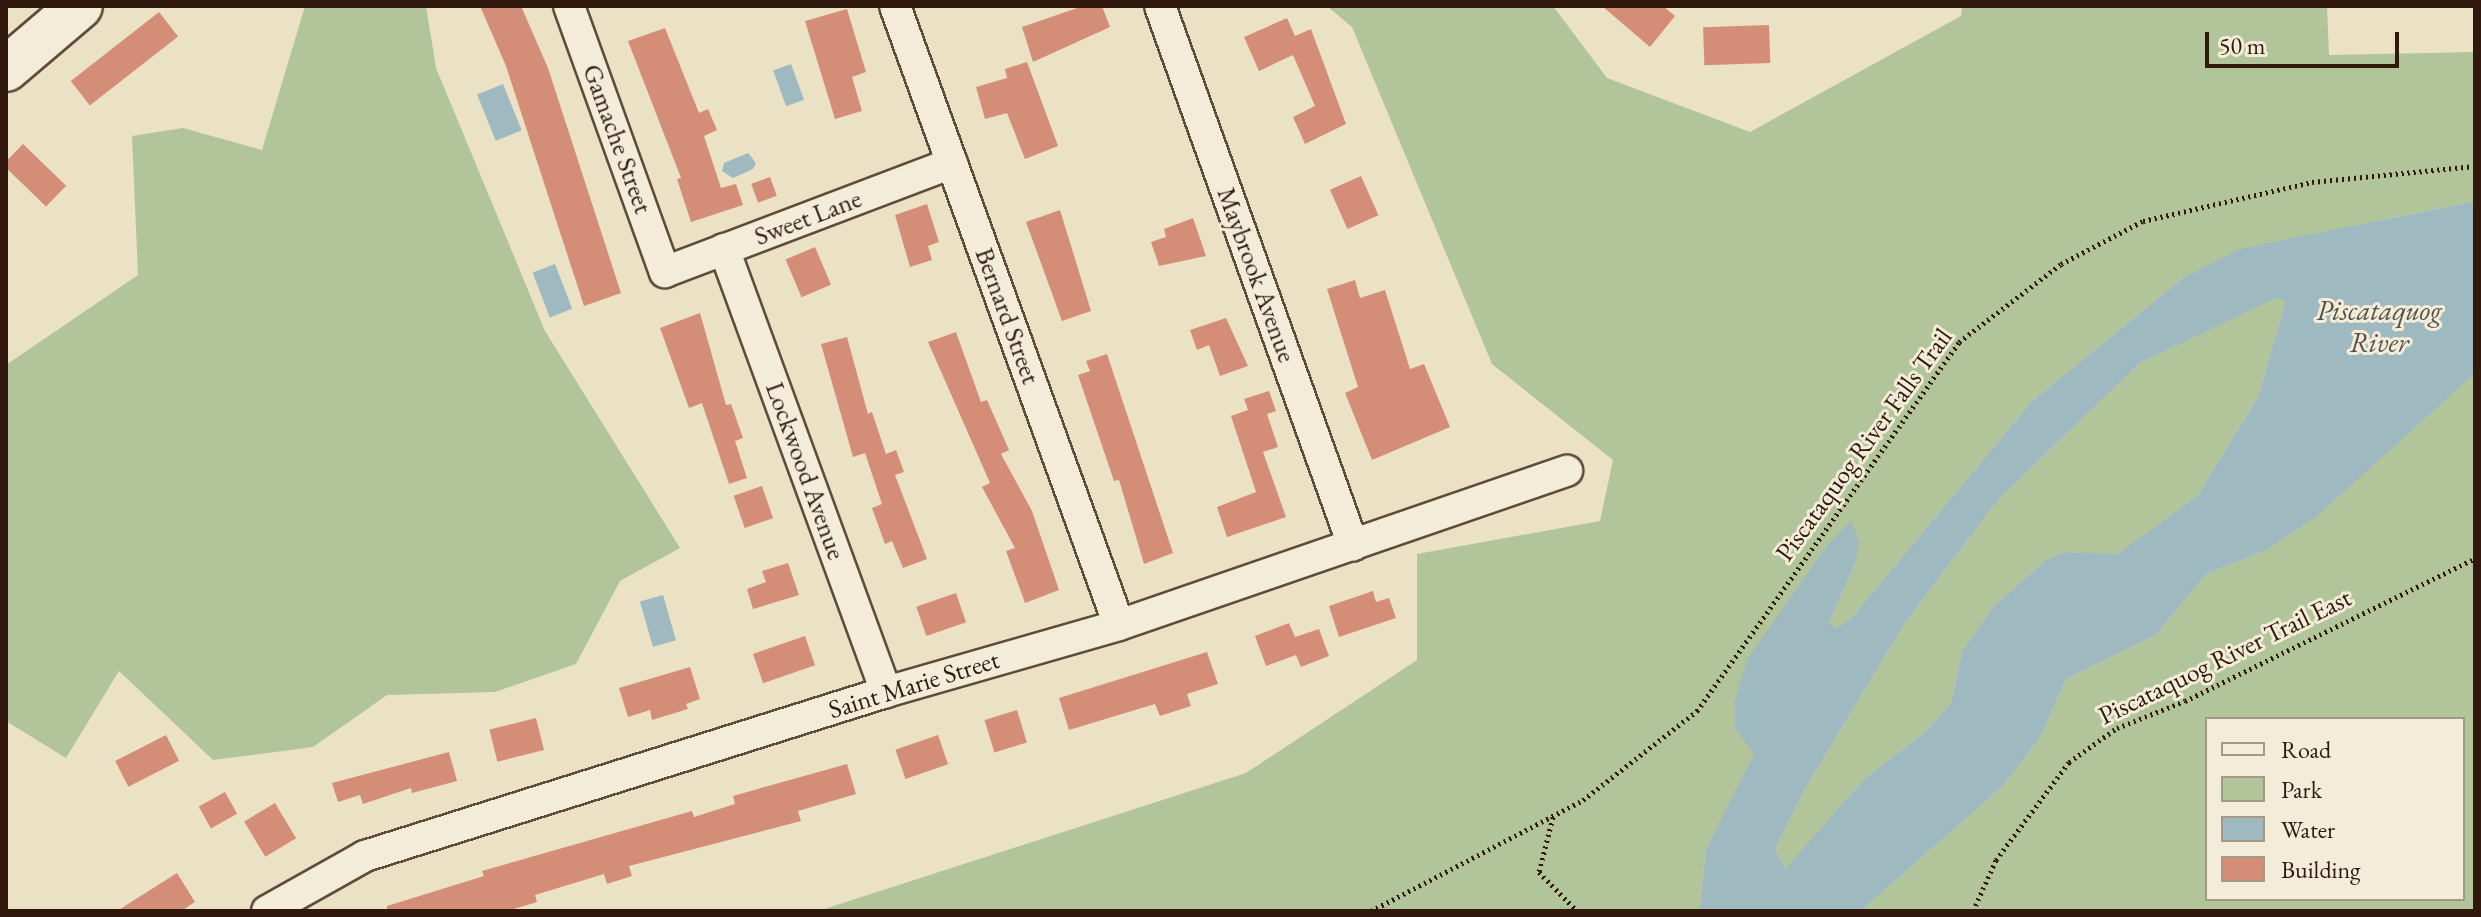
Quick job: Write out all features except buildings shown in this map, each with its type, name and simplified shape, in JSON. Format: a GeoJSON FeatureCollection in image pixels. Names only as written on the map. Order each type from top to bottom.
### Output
{"type":"FeatureCollection","features":[{"type":"Feature","properties":{"kind":"main road"},"geometry":{"type":"LineString","coordinates":[[6,69],[80,6]]}},
{"type":"Feature","properties":{"kind":"street","name":"Gamache Street"},"geometry":{"type":"LineString","coordinates":[[569,6],[665,272]]}},
{"type":"Feature","properties":{"kind":"street","name":"Bernard Street"},"geometry":{"type":"LineString","coordinates":[[895,6],[1119,625]]}},
{"type":"Feature","properties":{"kind":"street","name":"Maybrook Avenue"},"geometry":{"type":"LineString","coordinates":[[1160,6],[1353,545]]}},
{"type":"Feature","properties":{"kind":"street","name":"Sweet Lane"},"geometry":{"type":"LineString","coordinates":[[665,272],[952,163]]}},
{"type":"Feature","properties":{"kind":"street","name":"Lockwood Avenue"},"geometry":{"type":"LineString","coordinates":[[724,249],[886,692]]}},
{"type":"Feature","properties":{"kind":"street","name":"Saint Marie Street"},"geometry":{"type":"LineString","coordinates":[[267,911],[365,856],[886,692],[1119,625],[1567,471]]}},
{"type":"Feature","properties":{"kind":"path","name":"Piscataquog River Falls Trail"},"geometry":{"type":"LineString","coordinates":[[1371,911],[1583,800],[1697,711],[1959,342],[2061,264],[2158,217],[2312,182],[2475,166]]}},
{"type":"Feature","properties":{"kind":"path","name":"Piscataquog River Trail East"},"geometry":{"type":"LineString","coordinates":[[1973,911],[1996,860],[2069,762],[2117,728],[2185,701],[2475,558]]}},
{"type":"Feature","properties":{"kind":"path"},"geometry":{"type":"LineString","coordinates":[[1553,817],[1539,872],[1577,911]]}},
{"type":"Feature","properties":{"kind":"green space"},"geometry":{"type":"Polygon","coordinates":[[[305,6],[426,6],[436,68],[545,331],[680,548],[620,581],[576,664],[495,692],[387,695],[313,747],[213,760],[119,671],[66,758],[6,721],[6,365],[138,275],[132,136],[183,128],[262,150],[305,6]]]}},
{"type":"Feature","properties":{"kind":"green space"},"geometry":{"type":"Polygon","coordinates":[[[1327,6],[1553,6],[1607,78],[1750,132],[1961,16],[1962,6],[2327,6],[2329,55],[2475,52],[2475,201],[2377,221],[2183,278],[2032,401],[1852,617],[1837,628],[1829,623],[1856,562],[1706,849],[1699,911],[818,911],[1246,773],[1417,660],[1417,554],[1600,521],[1613,460],[1492,364],[1352,27],[1327,6]]]}},
{"type":"Feature","properties":{"kind":"green space"},"geometry":{"type":"Polygon","coordinates":[[[2276,297],[2285,302],[2258,397],[2197,496],[2118,555],[2064,552],[2045,560],[1993,607],[1962,651],[1951,703],[1925,732],[1865,778],[1785,870],[1775,849],[1805,789],[1905,623],[1998,500],[2140,363],[2276,297]]]}},
{"type":"Feature","properties":{"kind":"green space"},"geometry":{"type":"Polygon","coordinates":[[[2475,373],[2475,911],[1861,911],[2004,785],[2041,736],[2066,679],[2156,635],[2205,575],[2264,551],[2475,373]]]}},
{"type":"Feature","properties":{"kind":"water"},"geometry":{"type":"Polygon","coordinates":[[[791,64],[804,100],[786,106],[773,70],[791,64]]]}},
{"type":"Feature","properties":{"kind":"water"},"geometry":{"type":"Polygon","coordinates":[[[503,84],[522,130],[496,141],[477,94],[503,84]]]}},
{"type":"Feature","properties":{"kind":"water"},"geometry":{"type":"Polygon","coordinates":[[[748,153],[756,163],[753,169],[733,178],[722,171],[724,163],[748,153]]]}},
{"type":"Feature","properties":{"kind":"water","name":"Piscataquog River"},"geometry":{"type":"Polygon","coordinates":[[[2475,201],[2475,373],[2316,517],[2264,551],[2205,575],[2156,635],[2066,679],[2041,736],[2004,785],[1861,911],[1699,911],[1706,849],[1754,754],[1735,728],[1735,699],[1748,658],[1829,543],[1851,521],[1859,540],[1856,562],[1829,623],[1837,628],[1852,617],[2032,401],[2183,278],[2240,249],[2475,201]],[[2276,298],[2140,363],[1998,500],[1905,623],[1805,789],[1775,849],[1785,869],[1865,778],[1925,732],[1951,703],[1962,651],[1993,607],[2045,560],[2064,552],[2118,554],[2197,496],[2258,397],[2285,302],[2276,298]]]}},
{"type":"Feature","properties":{"kind":"water"},"geometry":{"type":"Polygon","coordinates":[[[555,264],[572,309],[550,317],[533,273],[555,264]]]}},
{"type":"Feature","properties":{"kind":"water"},"geometry":{"type":"Polygon","coordinates":[[[663,595],[676,640],[653,647],[640,602],[663,595]]]}}]}
